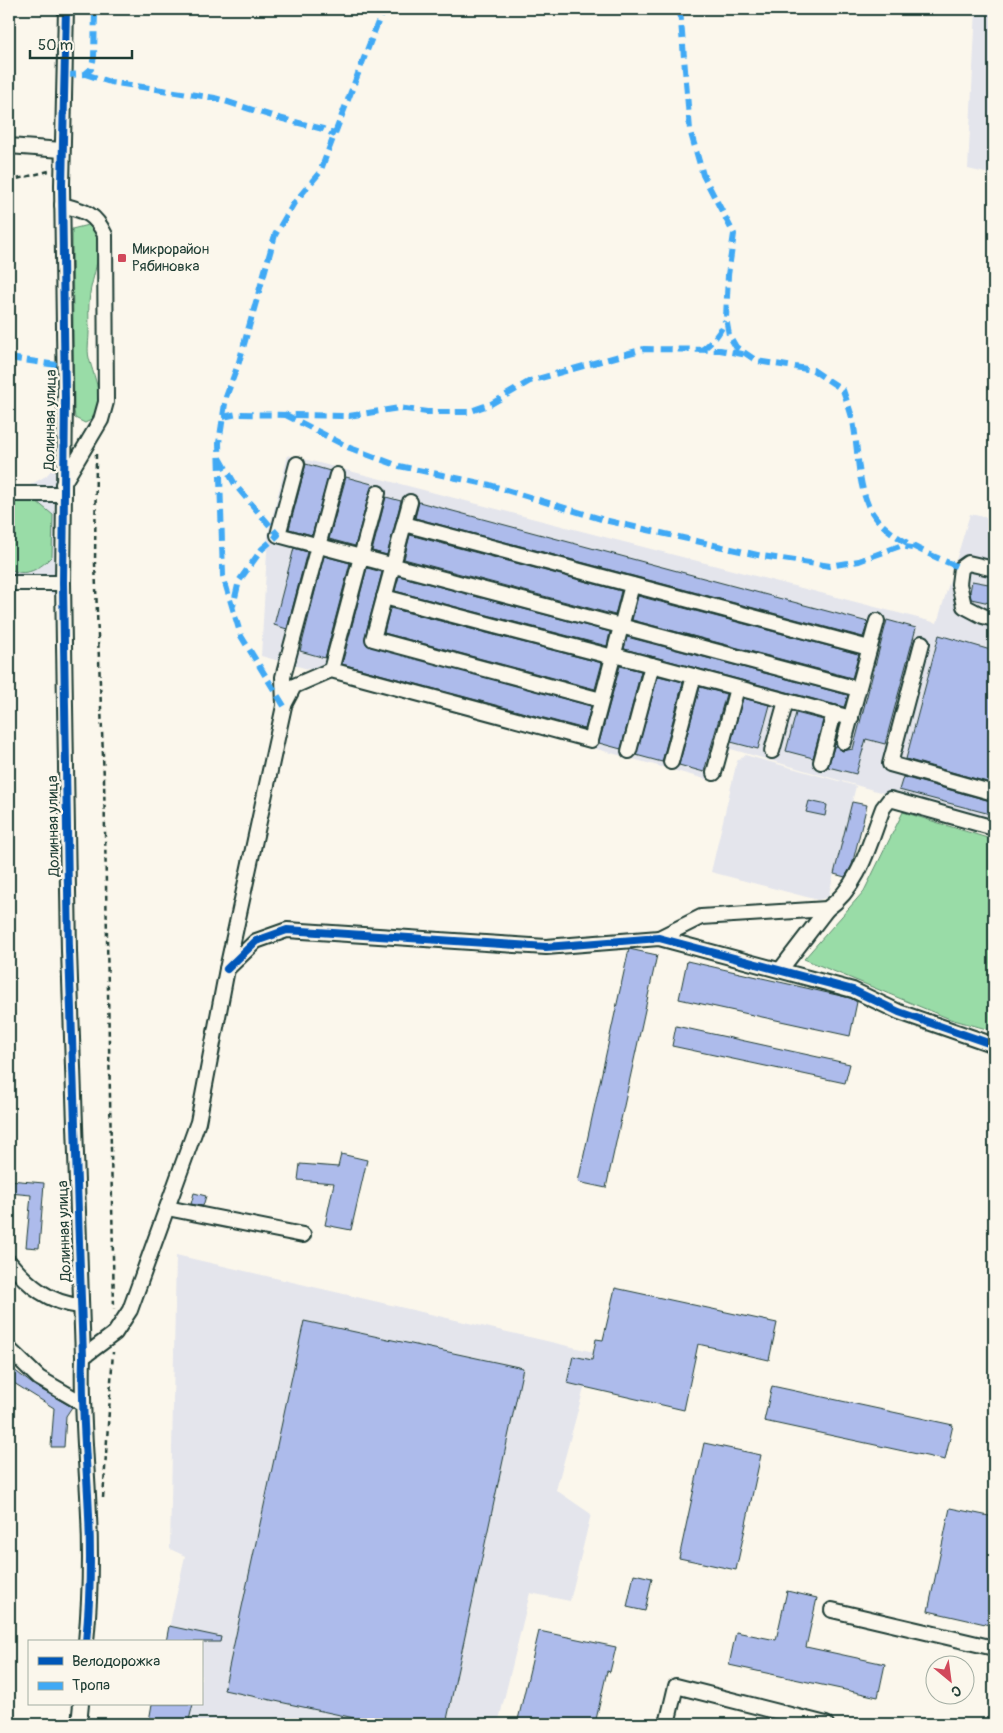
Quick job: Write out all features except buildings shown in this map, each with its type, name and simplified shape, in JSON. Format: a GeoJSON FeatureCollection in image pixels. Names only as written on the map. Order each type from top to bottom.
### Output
{"type":"FeatureCollection","features":[{"type":"Feature","properties":{"kind":"street","name":"Долинная улица"},"geometry":{"type":"LineString","coordinates":[[66,9],[62,150],[65,400],[62,583],[69,941],[83,1357],[82,1403],[90,1535],[90,1592],[86,1640]]}},
{"type":"Feature","properties":{"kind":"street"},"geometry":{"type":"LineString","coordinates":[[9,146],[62,150]]}},
{"type":"Feature","properties":{"kind":"street"},"geometry":{"type":"LineString","coordinates":[[9,494],[63,489],[101,420],[106,402],[105,235],[98,221],[82,210],[62,205]]}},
{"type":"Feature","properties":{"kind":"street"},"geometry":{"type":"LineString","coordinates":[[297,464],[278,535],[858,689]]}},
{"type":"Feature","properties":{"kind":"street"},"geometry":{"type":"LineString","coordinates":[[83,1357],[115,1333],[130,1310],[198,1122],[227,969],[284,706],[283,677],[337,476]]}},
{"type":"Feature","properties":{"kind":"street"},"geometry":{"type":"LineString","coordinates":[[331,670],[378,493]]}},
{"type":"Feature","properties":{"kind":"street"},"geometry":{"type":"LineString","coordinates":[[410,502],[373,639],[602,700]]}},
{"type":"Feature","properties":{"kind":"street"},"geometry":{"type":"LineString","coordinates":[[404,524],[869,648]]}},
{"type":"Feature","properties":{"kind":"street"},"geometry":{"type":"LineString","coordinates":[[994,569],[968,563],[961,568],[959,584],[964,606],[982,616],[994,619]]}},
{"type":"Feature","properties":{"kind":"street"},"geometry":{"type":"LineString","coordinates":[[9,583],[62,583]]}},
{"type":"Feature","properties":{"kind":"street"},"geometry":{"type":"LineString","coordinates":[[284,706],[294,686],[331,670],[591,740],[632,585]]}},
{"type":"Feature","properties":{"kind":"street"},"geometry":{"type":"LineString","coordinates":[[384,597],[851,718]]}},
{"type":"Feature","properties":{"kind":"street"},"geometry":{"type":"LineString","coordinates":[[844,742],[877,621]]}},
{"type":"Feature","properties":{"kind":"street"},"geometry":{"type":"LineString","coordinates":[[922,643],[890,764],[994,793]]}},
{"type":"Feature","properties":{"kind":"street"},"geometry":{"type":"LineString","coordinates":[[629,751],[652,665]]}},
{"type":"Feature","properties":{"kind":"street"},"geometry":{"type":"LineString","coordinates":[[671,762],[694,676]]}},
{"type":"Feature","properties":{"kind":"street"},"geometry":{"type":"LineString","coordinates":[[714,773],[737,688]]}},
{"type":"Feature","properties":{"kind":"street"},"geometry":{"type":"LineString","coordinates":[[772,751],[786,701]]}},
{"type":"Feature","properties":{"kind":"street"},"geometry":{"type":"LineString","coordinates":[[821,762],[834,714]]}},
{"type":"Feature","properties":{"kind":"street"},"geometry":{"type":"LineString","coordinates":[[781,969],[827,909],[842,898],[855,880],[883,808],[890,799],[994,828]]}},
{"type":"Feature","properties":{"kind":"street"},"geometry":{"type":"LineString","coordinates":[[659,938],[701,917],[827,909]]}},
{"type":"Feature","properties":{"kind":"street"},"geometry":{"type":"LineString","coordinates":[[227,969],[256,941],[287,930],[546,947],[659,938],[781,969],[853,990],[899,1012],[994,1045]]}},
{"type":"Feature","properties":{"kind":"street"},"geometry":{"type":"LineString","coordinates":[[167,1208],[303,1235]]}},
{"type":"Feature","properties":{"kind":"street"},"geometry":{"type":"LineString","coordinates":[[9,1262],[22,1278],[45,1296],[65,1305],[80,1306]]}},
{"type":"Feature","properties":{"kind":"street"},"geometry":{"type":"LineString","coordinates":[[9,1349],[39,1378],[82,1403]]}},
{"type":"Feature","properties":{"kind":"street"},"geometry":{"type":"LineString","coordinates":[[832,1610],[994,1648]]}},
{"type":"Feature","properties":{"kind":"street"},"geometry":{"type":"LineString","coordinates":[[667,1724],[676,1686],[826,1724]]}},
{"type":"Feature","properties":{"kind":"street"},"geometry":{"type":"LineString","coordinates":[[79,1724],[81,1706]]}},
{"type":"Feature","properties":{"kind":"path"},"geometry":{"type":"LineString","coordinates":[[9,181],[55,170],[55,185],[62,185]]}},
{"type":"Feature","properties":{"kind":"path"},"geometry":{"type":"LineString","coordinates":[[96,452],[95,564],[104,789],[115,1333],[102,1506]]}},
{"type":"Feature","properties":{"kind":"shaded area"},"geometry":{"type":"Polygon","coordinates":[[[976,9],[994,9],[994,175],[968,169],[976,9]]]}},
{"type":"Feature","properties":{"kind":"shaded area"},"geometry":{"type":"Polygon","coordinates":[[[288,455],[937,623],[970,514],[994,519],[994,825],[731,749],[716,782],[261,656],[268,534],[288,455]]]}},
{"type":"Feature","properties":{"kind":"shaded area"},"geometry":{"type":"Polygon","coordinates":[[[55,466],[54,595],[40,588],[20,588],[9,600],[9,485],[30,485],[46,476],[55,466]]]}},
{"type":"Feature","properties":{"kind":"shaded area"},"geometry":{"type":"Polygon","coordinates":[[[745,755],[856,786],[852,802],[867,805],[848,877],[834,874],[828,897],[818,900],[711,872],[737,761],[745,755]]]}},
{"type":"Feature","properties":{"kind":"shaded area"},"geometry":{"type":"Polygon","coordinates":[[[176,1255],[594,1352],[556,1490],[591,1514],[570,1601],[530,1593],[498,1724],[148,1724],[152,1706],[202,1706],[202,1640],[166,1640],[185,1556],[170,1549],[176,1255]]]}},
{"type":"Feature","properties":{"kind":"green space"},"geometry":{"type":"Polygon","coordinates":[[[88,225],[94,231],[98,248],[98,257],[89,298],[88,348],[99,394],[99,403],[93,418],[85,423],[75,418],[74,409],[72,229],[88,225]]]}},
{"type":"Feature","properties":{"kind":"green space"},"geometry":{"type":"Polygon","coordinates":[[[16,500],[36,501],[53,515],[52,556],[38,568],[27,572],[15,571],[9,568],[9,503],[16,500]]]}},
{"type":"Feature","properties":{"kind":"green space"},"geometry":{"type":"Polygon","coordinates":[[[903,812],[994,840],[994,1031],[950,1019],[804,959],[864,891],[903,812]]]}},
{"type":"Feature","properties":{"kind":"marked path"},"geometry":{"type":"LineString","coordinates":[[64,75],[85,74],[91,69],[94,57],[95,9]]}},
{"type":"Feature","properties":{"kind":"marked path"},"geometry":{"type":"LineString","coordinates":[[284,706],[241,636],[223,576],[219,443],[226,397],[239,362],[275,235],[294,203],[320,172],[378,22],[385,9]]}},
{"type":"Feature","properties":{"kind":"marked path"},"geometry":{"type":"LineString","coordinates":[[680,9],[690,130],[703,175],[734,234],[728,275],[726,318],[729,335],[736,347],[757,361],[813,370],[843,390],[853,422],[862,486],[868,505],[875,516],[884,527],[909,544],[961,568]]}},
{"type":"Feature","properties":{"kind":"marked path"},"geometry":{"type":"LineString","coordinates":[[85,74],[110,82],[215,98],[275,117],[323,129],[335,135]]}},
{"type":"Feature","properties":{"kind":"marked path"},"geometry":{"type":"LineString","coordinates":[[702,350],[716,337],[725,321]]}},
{"type":"Feature","properties":{"kind":"marked path"},"geometry":{"type":"LineString","coordinates":[[223,417],[237,414],[349,416],[399,408],[427,412],[468,412],[491,404],[530,381],[644,349],[720,350],[747,355]]}},
{"type":"Feature","properties":{"kind":"marked path"},"geometry":{"type":"LineString","coordinates":[[9,358],[64,366]]}},
{"type":"Feature","properties":{"kind":"marked path"},"geometry":{"type":"LineString","coordinates":[[284,414],[350,448],[399,466],[490,485],[604,520],[762,556],[830,566],[859,561],[900,546],[912,548]]}},
{"type":"Feature","properties":{"kind":"marked path"},"geometry":{"type":"LineString","coordinates":[[220,458],[236,486],[278,535],[262,549],[239,581],[233,606]]}},
{"type":"Feature","properties":{"kind":"cycle path"},"geometry":{"type":"LineString","coordinates":[[66,9],[62,185],[65,399],[63,583],[69,951],[83,1357],[83,1417],[90,1532],[86,1640]]}},
{"type":"Feature","properties":{"kind":"cycle path"},"geometry":{"type":"LineString","coordinates":[[227,969],[256,941],[287,930],[546,947],[659,938],[853,990],[899,1012],[994,1045]]}},
{"type":"Feature","properties":{"kind":"place","name":"Микрорайон Рябиновка"},"geometry":{"type":"Point","coordinates":[122,258]}}]}
